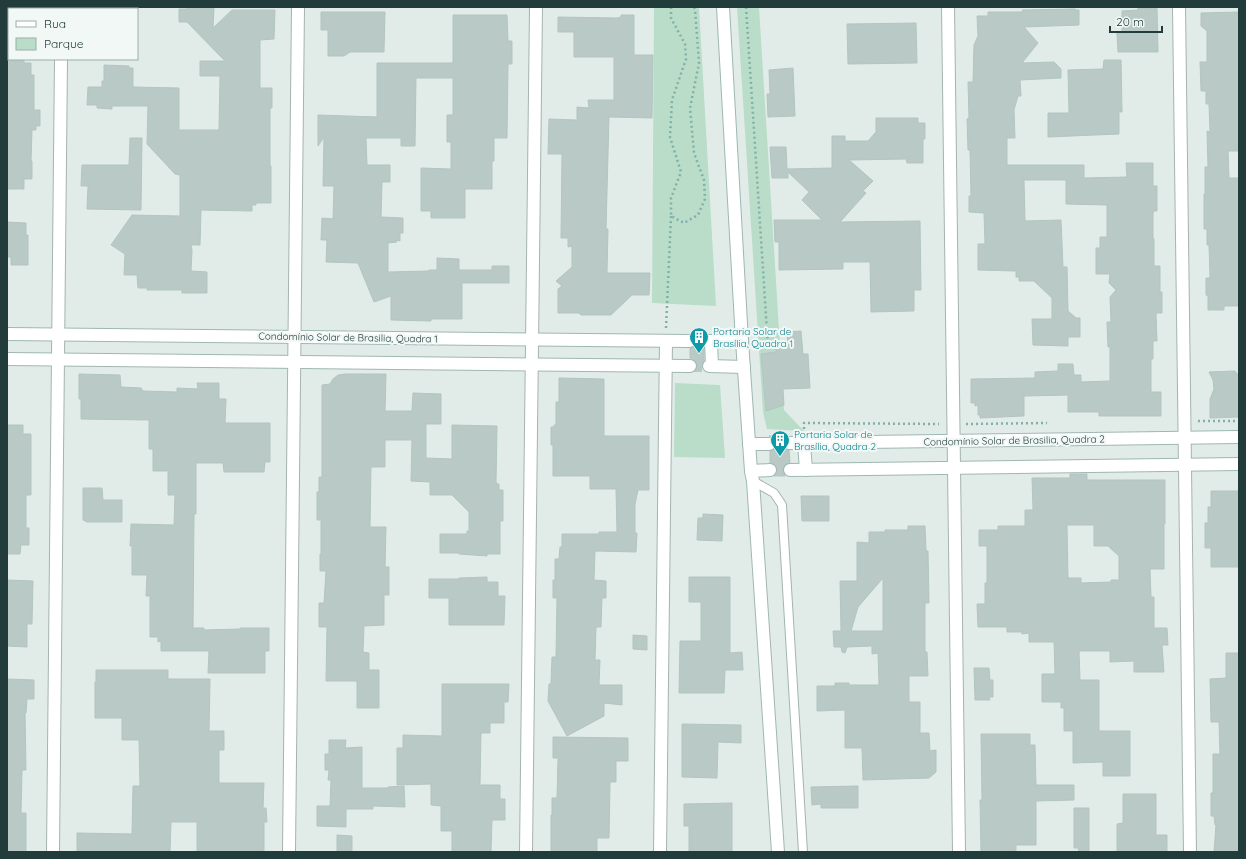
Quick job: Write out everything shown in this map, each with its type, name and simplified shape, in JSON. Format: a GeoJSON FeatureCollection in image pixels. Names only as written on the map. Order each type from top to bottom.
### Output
{"type":"FeatureCollection","features":[{"type":"Feature","properties":{"kind":"street"},"geometry":{"type":"LineString","coordinates":[[289,852],[298,7]]}},
{"type":"Feature","properties":{"kind":"street"},"geometry":{"type":"LineString","coordinates":[[526,852],[536,7]]}},
{"type":"Feature","properties":{"kind":"street"},"geometry":{"type":"LineString","coordinates":[[723,7],[742,342],[778,852]]}},
{"type":"Feature","properties":{"kind":"street"},"geometry":{"type":"LineString","coordinates":[[948,7],[959,852]]}},
{"type":"Feature","properties":{"kind":"street"},"geometry":{"type":"LineString","coordinates":[[1180,7],[1190,852]]}},
{"type":"Feature","properties":{"kind":"street"},"geometry":{"type":"LineString","coordinates":[[52,852],[61,60]]}},
{"type":"Feature","properties":{"kind":"street","name":"Condomínio Solar de Brasilia, Quadra 1"},"geometry":{"type":"LineString","coordinates":[[7,334],[690,341]]}},
{"type":"Feature","properties":{"kind":"street"},"geometry":{"type":"LineString","coordinates":[[660,852],[666,341]]}},
{"type":"Feature","properties":{"kind":"street"},"geometry":{"type":"LineString","coordinates":[[742,342],[710,341],[710,366],[744,367]]}},
{"type":"Feature","properties":{"kind":"street"},"geometry":{"type":"LineString","coordinates":[[7,359],[690,366]]}},
{"type":"Feature","properties":{"kind":"street","name":"Condomínio Solar de Brasilia, Quadra 2"},"geometry":{"type":"LineString","coordinates":[[789,443],[1239,438]]}},
{"type":"Feature","properties":{"kind":"street"},"geometry":{"type":"LineString","coordinates":[[804,443],[806,470]]}},
{"type":"Feature","properties":{"kind":"street"},"geometry":{"type":"LineString","coordinates":[[750,444],[769,444]]}},
{"type":"Feature","properties":{"kind":"street"},"geometry":{"type":"LineString","coordinates":[[790,470],[1239,464]]}},
{"type":"Feature","properties":{"kind":"street"},"geometry":{"type":"LineString","coordinates":[[752,476],[770,470]]}},
{"type":"Feature","properties":{"kind":"lane"},"geometry":{"type":"LineString","coordinates":[[752,476],[774,493],[782,505],[803,852]]}},
{"type":"Feature","properties":{"kind":"path"},"geometry":{"type":"LineString","coordinates":[[666,341],[671,198],[681,172],[670,137],[672,100],[686,59],[685,44],[671,18],[671,7]]}},
{"type":"Feature","properties":{"kind":"path"},"geometry":{"type":"LineString","coordinates":[[671,216],[684,223],[698,215],[705,199],[704,180],[694,153],[690,108],[699,63],[694,7]]}},
{"type":"Feature","properties":{"kind":"path"},"geometry":{"type":"LineString","coordinates":[[746,7],[768,347]]}},
{"type":"Feature","properties":{"kind":"path"},"geometry":{"type":"LineString","coordinates":[[1185,422],[1239,420]]}},
{"type":"Feature","properties":{"kind":"path"},"geometry":{"type":"LineString","coordinates":[[804,443],[804,423],[1049,423]]}},
{"type":"Feature","properties":{"kind":"green space"},"geometry":{"type":"Polygon","coordinates":[[[654,7],[699,7],[716,306],[652,303],[654,7]]]}},
{"type":"Feature","properties":{"kind":"green space"},"geometry":{"type":"Polygon","coordinates":[[[737,7],[759,7],[784,410],[804,431],[767,429],[763,412],[737,7]]]}},
{"type":"Feature","properties":{"kind":"green space"},"geometry":{"type":"Polygon","coordinates":[[[675,383],[720,385],[725,458],[674,457],[675,383]]]}},
{"type":"Feature","properties":{"kind":"building"},"geometry":{"type":"Polygon","coordinates":[[[187,7],[214,7],[213,28],[232,10],[275,10],[274,39],[260,40],[260,88],[272,88],[272,108],[270,108],[271,203],[256,203],[256,205],[252,205],[252,211],[201,210],[200,245],[191,245],[191,271],[207,272],[207,293],[182,293],[182,290],[147,290],[147,288],[138,288],[137,275],[124,275],[125,254],[111,245],[132,215],[180,216],[180,175],[175,174],[147,144],[148,106],[112,106],[112,109],[97,108],[97,105],[87,105],[88,87],[102,87],[102,81],[104,81],[104,65],[129,66],[129,68],[133,68],[133,87],[179,88],[179,130],[219,130],[220,76],[200,76],[200,61],[225,61],[187,22],[179,22],[179,9],[187,9],[187,7]]]}},
{"type":"Feature","properties":{"kind":"building"},"geometry":{"type":"Polygon","coordinates":[[[1138,8],[1157,8],[1158,52],[1118,52],[1117,33],[1122,33],[1122,11],[1138,10],[1138,8]]]}},
{"type":"Feature","properties":{"kind":"building"},"geometry":{"type":"Polygon","coordinates":[[[1022,10],[1079,10],[1079,25],[1024,27],[1038,43],[1022,63],[1054,62],[1061,69],[1061,78],[1020,80],[1021,96],[1018,96],[1014,110],[1015,138],[1007,138],[1007,165],[1084,165],[1084,178],[1127,177],[1126,163],[1153,163],[1153,186],[1157,186],[1157,211],[1154,211],[1153,213],[1154,266],[1160,266],[1162,313],[1156,313],[1157,341],[1153,341],[1153,359],[1151,359],[1151,392],[1161,392],[1161,416],[1099,416],[1099,412],[1068,412],[1068,395],[1024,396],[1024,416],[980,418],[980,415],[978,415],[978,405],[975,406],[975,403],[971,403],[971,379],[1035,378],[1035,372],[1058,371],[1058,364],[1073,364],[1074,375],[1081,375],[1081,382],[1110,381],[1110,347],[1108,347],[1107,322],[1111,322],[1110,297],[1116,290],[1109,283],[1110,274],[1096,274],[1096,248],[1100,248],[1100,237],[1107,237],[1107,205],[1066,204],[1066,180],[1024,180],[1025,221],[1061,220],[1063,267],[1067,267],[1068,311],[1076,318],[1080,318],[1080,337],[1068,337],[1068,346],[1033,345],[1032,319],[1052,319],[1052,298],[1034,281],[1019,281],[1019,277],[1016,277],[1016,271],[978,270],[978,244],[985,244],[984,213],[969,212],[969,196],[971,196],[970,150],[968,150],[967,119],[969,118],[968,82],[973,82],[974,45],[978,36],[977,16],[988,16],[988,12],[1023,12],[1022,10]]]}},
{"type":"Feature","properties":{"kind":"building"},"geometry":{"type":"Polygon","coordinates":[[[321,12],[385,12],[384,52],[350,52],[344,56],[328,56],[328,30],[321,30],[321,12]]]}},
{"type":"Feature","properties":{"kind":"building"},"geometry":{"type":"Polygon","coordinates":[[[1239,12],[1239,151],[1228,151],[1229,178],[1239,178],[1239,306],[1224,306],[1224,310],[1208,310],[1206,278],[1210,277],[1209,245],[1207,245],[1207,229],[1204,229],[1204,194],[1205,167],[1208,167],[1207,131],[1210,132],[1209,104],[1206,104],[1206,91],[1201,91],[1200,62],[1207,62],[1207,31],[1201,26],[1201,13],[1239,12]]]}},
{"type":"Feature","properties":{"kind":"building"},"geometry":{"type":"Polygon","coordinates":[[[453,15],[507,15],[508,41],[512,41],[512,64],[508,64],[507,138],[494,138],[492,189],[465,189],[465,218],[431,218],[431,211],[421,211],[421,168],[451,169],[451,142],[447,142],[447,115],[453,115],[453,78],[416,78],[415,146],[401,146],[401,138],[366,138],[367,165],[390,165],[390,182],[382,182],[381,217],[403,218],[403,233],[400,233],[400,241],[396,240],[397,242],[388,243],[388,272],[437,270],[437,258],[459,259],[459,270],[492,270],[492,266],[509,266],[509,283],[462,283],[462,319],[431,319],[431,321],[391,320],[391,296],[374,302],[358,263],[326,262],[327,240],[321,240],[322,218],[333,219],[334,186],[323,186],[324,137],[318,146],[318,115],[377,117],[377,63],[453,63],[453,15]]]}},
{"type":"Feature","properties":{"kind":"building"},"geometry":{"type":"Polygon","coordinates":[[[621,15],[634,15],[634,55],[653,55],[652,118],[609,117],[606,229],[608,229],[607,273],[650,273],[649,295],[632,295],[611,315],[558,313],[558,289],[562,286],[556,281],[572,267],[572,246],[568,247],[568,238],[561,238],[562,154],[548,154],[549,119],[577,120],[577,107],[589,108],[588,100],[614,100],[614,57],[574,57],[574,32],[558,32],[558,17],[617,18],[621,17],[621,15]]]}},
{"type":"Feature","properties":{"kind":"building"},"geometry":{"type":"Polygon","coordinates":[[[916,23],[917,63],[848,64],[847,24],[916,23]]]}},
{"type":"Feature","properties":{"kind":"building"},"geometry":{"type":"Polygon","coordinates":[[[7,59],[24,60],[24,63],[31,63],[31,75],[34,75],[34,110],[40,110],[40,126],[36,126],[36,130],[32,130],[32,179],[24,179],[24,189],[7,189],[7,59]]]}},
{"type":"Feature","properties":{"kind":"building"},"geometry":{"type":"Polygon","coordinates":[[[1104,60],[1121,60],[1122,112],[1119,112],[1119,134],[1048,137],[1048,113],[1069,113],[1068,70],[1103,69],[1104,60]]]}},
{"type":"Feature","properties":{"kind":"building"},"geometry":{"type":"Polygon","coordinates":[[[793,68],[795,116],[768,117],[767,94],[770,94],[769,70],[793,68]]]}},
{"type":"Feature","properties":{"kind":"building"},"geometry":{"type":"Polygon","coordinates":[[[876,118],[918,118],[918,123],[925,123],[923,163],[907,163],[906,159],[849,160],[873,181],[863,191],[866,193],[840,222],[920,221],[921,290],[914,290],[914,311],[871,312],[870,262],[843,262],[843,269],[779,270],[779,242],[775,242],[774,220],[822,220],[802,200],[809,192],[788,172],[788,178],[772,178],[770,147],[786,147],[787,169],[832,168],[832,136],[845,136],[845,141],[868,141],[876,132],[876,118]]]}},
{"type":"Feature","properties":{"kind":"building"},"geometry":{"type":"Polygon","coordinates":[[[130,138],[142,138],[141,210],[87,209],[88,186],[81,186],[82,165],[129,165],[130,138]]]}},
{"type":"Feature","properties":{"kind":"building"},"geometry":{"type":"Polygon","coordinates":[[[7,222],[26,223],[26,235],[28,235],[28,265],[11,265],[11,257],[7,257],[7,222]]]}},
{"type":"Feature","properties":{"kind":"building"},"geometry":{"type":"Polygon","coordinates":[[[801,331],[803,354],[808,354],[810,388],[783,389],[784,405],[766,411],[761,354],[776,352],[776,347],[788,346],[787,332],[801,331]]]}},
{"type":"Feature","properties":{"kind":"building"},"geometry":{"type":"Polygon","coordinates":[[[694,335],[705,335],[702,341],[704,346],[704,360],[702,369],[697,369],[696,362],[690,358],[690,348],[694,347],[697,341],[697,338],[694,335]]]}},
{"type":"Feature","properties":{"kind":"building"},"geometry":{"type":"Polygon","coordinates":[[[1235,371],[1239,376],[1239,417],[1210,418],[1210,399],[1214,389],[1213,380],[1209,372],[1235,371]]]}},
{"type":"Feature","properties":{"kind":"building"},"geometry":{"type":"Polygon","coordinates":[[[79,374],[120,375],[121,387],[141,388],[143,391],[177,392],[177,388],[198,389],[197,383],[219,383],[219,399],[226,399],[225,423],[270,423],[270,462],[265,462],[264,472],[224,472],[223,463],[196,463],[196,514],[194,514],[193,628],[204,628],[204,630],[269,628],[269,651],[265,651],[265,673],[208,673],[209,651],[161,651],[161,641],[158,642],[158,637],[150,637],[150,596],[146,596],[147,575],[132,575],[132,546],[130,546],[131,524],[174,525],[175,495],[168,495],[168,471],[153,471],[153,449],[149,449],[149,420],[81,419],[79,374]]]}},
{"type":"Feature","properties":{"kind":"building"},"geometry":{"type":"Polygon","coordinates":[[[386,374],[385,411],[412,411],[413,393],[441,394],[441,424],[426,424],[426,458],[452,459],[452,425],[497,426],[496,482],[499,484],[499,490],[503,490],[503,521],[500,521],[500,554],[487,554],[487,556],[459,553],[440,553],[440,534],[467,534],[467,531],[469,531],[469,512],[452,495],[430,495],[430,482],[411,481],[412,440],[385,440],[385,467],[371,467],[370,527],[386,527],[385,567],[389,567],[389,595],[384,595],[384,625],[364,626],[363,652],[369,653],[369,670],[379,670],[379,708],[357,708],[357,681],[326,681],[327,627],[319,627],[319,603],[324,603],[326,571],[320,571],[321,520],[317,520],[317,492],[319,492],[319,477],[322,477],[322,385],[330,384],[338,375],[386,374]]]}},
{"type":"Feature","properties":{"kind":"building"},"geometry":{"type":"Polygon","coordinates":[[[559,378],[604,379],[604,436],[649,436],[649,490],[638,490],[635,504],[635,533],[637,533],[636,552],[595,551],[594,580],[606,581],[606,598],[602,598],[601,627],[596,627],[595,660],[600,660],[599,685],[622,685],[622,705],[604,703],[604,716],[567,736],[548,701],[549,684],[551,684],[552,657],[556,657],[557,598],[553,598],[555,559],[559,559],[560,547],[562,547],[562,534],[599,534],[599,532],[617,532],[616,489],[590,489],[590,476],[553,476],[553,445],[551,445],[551,427],[556,425],[556,402],[559,402],[559,378]]]}},
{"type":"Feature","properties":{"kind":"building"},"geometry":{"type":"Polygon","coordinates":[[[7,425],[23,425],[23,434],[31,434],[31,495],[26,495],[26,528],[29,528],[29,545],[21,545],[20,554],[7,554],[7,425]]]}},
{"type":"Feature","properties":{"kind":"building","name":"Portaria Solar de Brasília, Quadra 2"},"geometry":{"type":"Polygon","coordinates":[[[788,435],[783,439],[782,443],[786,450],[789,450],[790,463],[786,464],[783,470],[785,476],[774,476],[777,473],[777,469],[776,466],[770,463],[770,451],[775,448],[776,444],[775,440],[769,436],[788,435]]]}},
{"type":"Feature","properties":{"kind":"building"},"geometry":{"type":"Polygon","coordinates":[[[1070,474],[1087,474],[1087,480],[1165,480],[1164,569],[1150,569],[1151,597],[1154,597],[1154,628],[1167,628],[1168,645],[1162,645],[1164,672],[1134,672],[1134,661],[1110,662],[1110,651],[1079,651],[1080,680],[1099,680],[1099,731],[1130,731],[1130,776],[1103,776],[1103,762],[1073,763],[1073,731],[1064,731],[1064,708],[1061,708],[1061,702],[1042,702],[1042,674],[1055,674],[1054,642],[1029,642],[1029,633],[1022,634],[1022,632],[1007,632],[1007,627],[978,627],[977,604],[985,604],[985,583],[987,583],[987,546],[979,546],[979,530],[998,530],[998,526],[1025,526],[1025,510],[1033,510],[1032,478],[1070,478],[1070,474]],[[1067,525],[1068,578],[1081,578],[1081,583],[1111,582],[1111,580],[1119,580],[1119,556],[1108,546],[1094,546],[1094,525],[1067,525]]]}},
{"type":"Feature","properties":{"kind":"building"},"geometry":{"type":"Polygon","coordinates":[[[83,488],[102,488],[103,500],[122,500],[122,522],[87,522],[83,520],[83,488]]]}},
{"type":"Feature","properties":{"kind":"building"},"geometry":{"type":"Polygon","coordinates":[[[1211,491],[1239,491],[1239,567],[1211,567],[1211,548],[1205,548],[1205,523],[1208,523],[1208,507],[1211,507],[1211,491]]]}},
{"type":"Feature","properties":{"kind":"building"},"geometry":{"type":"Polygon","coordinates":[[[801,496],[829,496],[829,521],[802,521],[801,496]]]}},
{"type":"Feature","properties":{"kind":"building"},"geometry":{"type":"Polygon","coordinates":[[[703,514],[723,515],[722,541],[697,540],[698,518],[703,518],[703,514]]]}},
{"type":"Feature","properties":{"kind":"building"},"geometry":{"type":"Polygon","coordinates":[[[908,526],[925,526],[926,551],[928,551],[929,603],[925,603],[925,652],[927,652],[928,676],[909,676],[909,702],[920,702],[920,733],[929,733],[930,751],[936,750],[936,772],[929,778],[863,780],[862,748],[845,748],[845,710],[817,711],[817,686],[835,686],[835,683],[849,683],[849,685],[879,685],[878,653],[872,654],[872,646],[847,647],[845,653],[842,652],[841,647],[834,647],[833,631],[841,631],[840,581],[857,581],[857,542],[869,543],[869,532],[908,530],[908,526]],[[883,578],[858,607],[851,631],[883,631],[883,578]]]}},
{"type":"Feature","properties":{"kind":"building"},"geometry":{"type":"Polygon","coordinates":[[[487,577],[487,582],[498,582],[498,596],[505,596],[504,625],[449,625],[449,598],[429,598],[429,579],[487,577]]]}},
{"type":"Feature","properties":{"kind":"building"},"geometry":{"type":"Polygon","coordinates":[[[689,577],[730,577],[730,653],[742,652],[743,670],[725,670],[724,693],[679,693],[680,641],[701,641],[701,602],[689,602],[689,577]]]}},
{"type":"Feature","properties":{"kind":"building"},"geometry":{"type":"Polygon","coordinates":[[[7,580],[33,581],[32,624],[27,624],[27,647],[7,646],[7,580]]]}},
{"type":"Feature","properties":{"kind":"building"},"geometry":{"type":"Polygon","coordinates":[[[633,635],[647,636],[647,650],[633,649],[633,635]]]}},
{"type":"Feature","properties":{"kind":"building"},"geometry":{"type":"Polygon","coordinates":[[[1226,653],[1239,653],[1239,852],[1214,852],[1216,825],[1214,816],[1211,816],[1211,793],[1213,793],[1213,754],[1220,754],[1219,722],[1211,722],[1210,679],[1226,678],[1226,653]]]}},
{"type":"Feature","properties":{"kind":"building"},"geometry":{"type":"Polygon","coordinates":[[[974,668],[989,668],[990,680],[993,680],[993,697],[989,697],[990,700],[975,700],[974,668]]]}},
{"type":"Feature","properties":{"kind":"building"},"geometry":{"type":"Polygon","coordinates":[[[96,670],[168,670],[168,679],[210,679],[209,731],[224,731],[224,750],[219,750],[219,783],[264,783],[263,808],[266,808],[267,822],[264,822],[264,852],[197,852],[197,822],[171,822],[170,852],[77,852],[77,833],[132,834],[133,786],[140,786],[139,740],[122,740],[122,718],[95,718],[96,670]]]}},
{"type":"Feature","properties":{"kind":"building"},"geometry":{"type":"Polygon","coordinates":[[[7,679],[34,680],[34,699],[27,699],[25,713],[26,770],[22,770],[21,813],[26,813],[26,852],[7,852],[7,679]]]}},
{"type":"Feature","properties":{"kind":"building"},"geometry":{"type":"Polygon","coordinates":[[[442,684],[509,684],[508,702],[504,702],[504,723],[490,723],[490,733],[481,733],[480,785],[500,785],[500,799],[505,799],[505,820],[492,820],[491,852],[452,852],[452,831],[441,831],[441,806],[431,805],[431,784],[397,785],[397,748],[403,748],[403,735],[442,736],[442,684]]]}},
{"type":"Feature","properties":{"kind":"building"},"geometry":{"type":"Polygon","coordinates":[[[682,724],[741,725],[741,743],[718,742],[717,778],[682,777],[682,724]]]}},
{"type":"Feature","properties":{"kind":"building"},"geometry":{"type":"Polygon","coordinates":[[[981,734],[1030,734],[1030,745],[1035,745],[1036,785],[1074,785],[1074,800],[1036,801],[1036,845],[1016,845],[1016,852],[981,852],[981,734]]]}},
{"type":"Feature","properties":{"kind":"building"},"geometry":{"type":"Polygon","coordinates":[[[553,737],[628,738],[628,761],[616,761],[616,782],[610,782],[609,838],[597,838],[597,852],[551,852],[552,798],[557,798],[558,758],[553,758],[553,737]]]}},
{"type":"Feature","properties":{"kind":"building"},"geometry":{"type":"Polygon","coordinates":[[[329,740],[346,740],[345,748],[362,747],[362,788],[388,788],[404,786],[405,807],[373,806],[373,809],[346,809],[346,827],[317,826],[317,806],[330,806],[331,780],[328,780],[329,770],[325,770],[325,754],[329,754],[329,740]]]}},
{"type":"Feature","properties":{"kind":"building"},"geometry":{"type":"Polygon","coordinates":[[[858,786],[858,808],[821,808],[821,804],[812,805],[811,787],[858,786]]]}},
{"type":"Feature","properties":{"kind":"building"},"geometry":{"type":"Polygon","coordinates":[[[1123,794],[1156,794],[1156,835],[1167,835],[1167,852],[1117,852],[1117,824],[1123,823],[1123,794]]]}},
{"type":"Feature","properties":{"kind":"building"},"geometry":{"type":"Polygon","coordinates":[[[732,803],[732,852],[689,852],[689,826],[684,826],[684,804],[732,803]]]}},
{"type":"Feature","properties":{"kind":"building"},"geometry":{"type":"Polygon","coordinates":[[[1074,808],[1089,808],[1089,852],[1079,852],[1078,848],[1074,848],[1074,808]]]}},
{"type":"Feature","properties":{"kind":"building"},"geometry":{"type":"Polygon","coordinates":[[[337,835],[352,836],[352,852],[337,852],[337,835]]]}},
{"type":"Feature","properties":{"kind":"tunnel"},"geometry":{"type":"LineString","coordinates":[[690,341],[709,341]]}},
{"type":"Feature","properties":{"kind":"tunnel"},"geometry":{"type":"LineString","coordinates":[[690,366],[709,366]]}},
{"type":"Feature","properties":{"kind":"tunnel"},"geometry":{"type":"LineString","coordinates":[[769,444],[789,443]]}},
{"type":"Feature","properties":{"kind":"tunnel"},"geometry":{"type":"LineString","coordinates":[[770,470],[790,470]]}},
{"type":"Feature","properties":{"kind":"place","name":"Portaria Solar de Brasília, Quadra 1"},"geometry":{"type":"Point","coordinates":[699,354]}},
{"type":"Feature","properties":{"kind":"place","name":"Portaria Solar de Brasília, Quadra 2"},"geometry":{"type":"Point","coordinates":[780,457]}}]}
